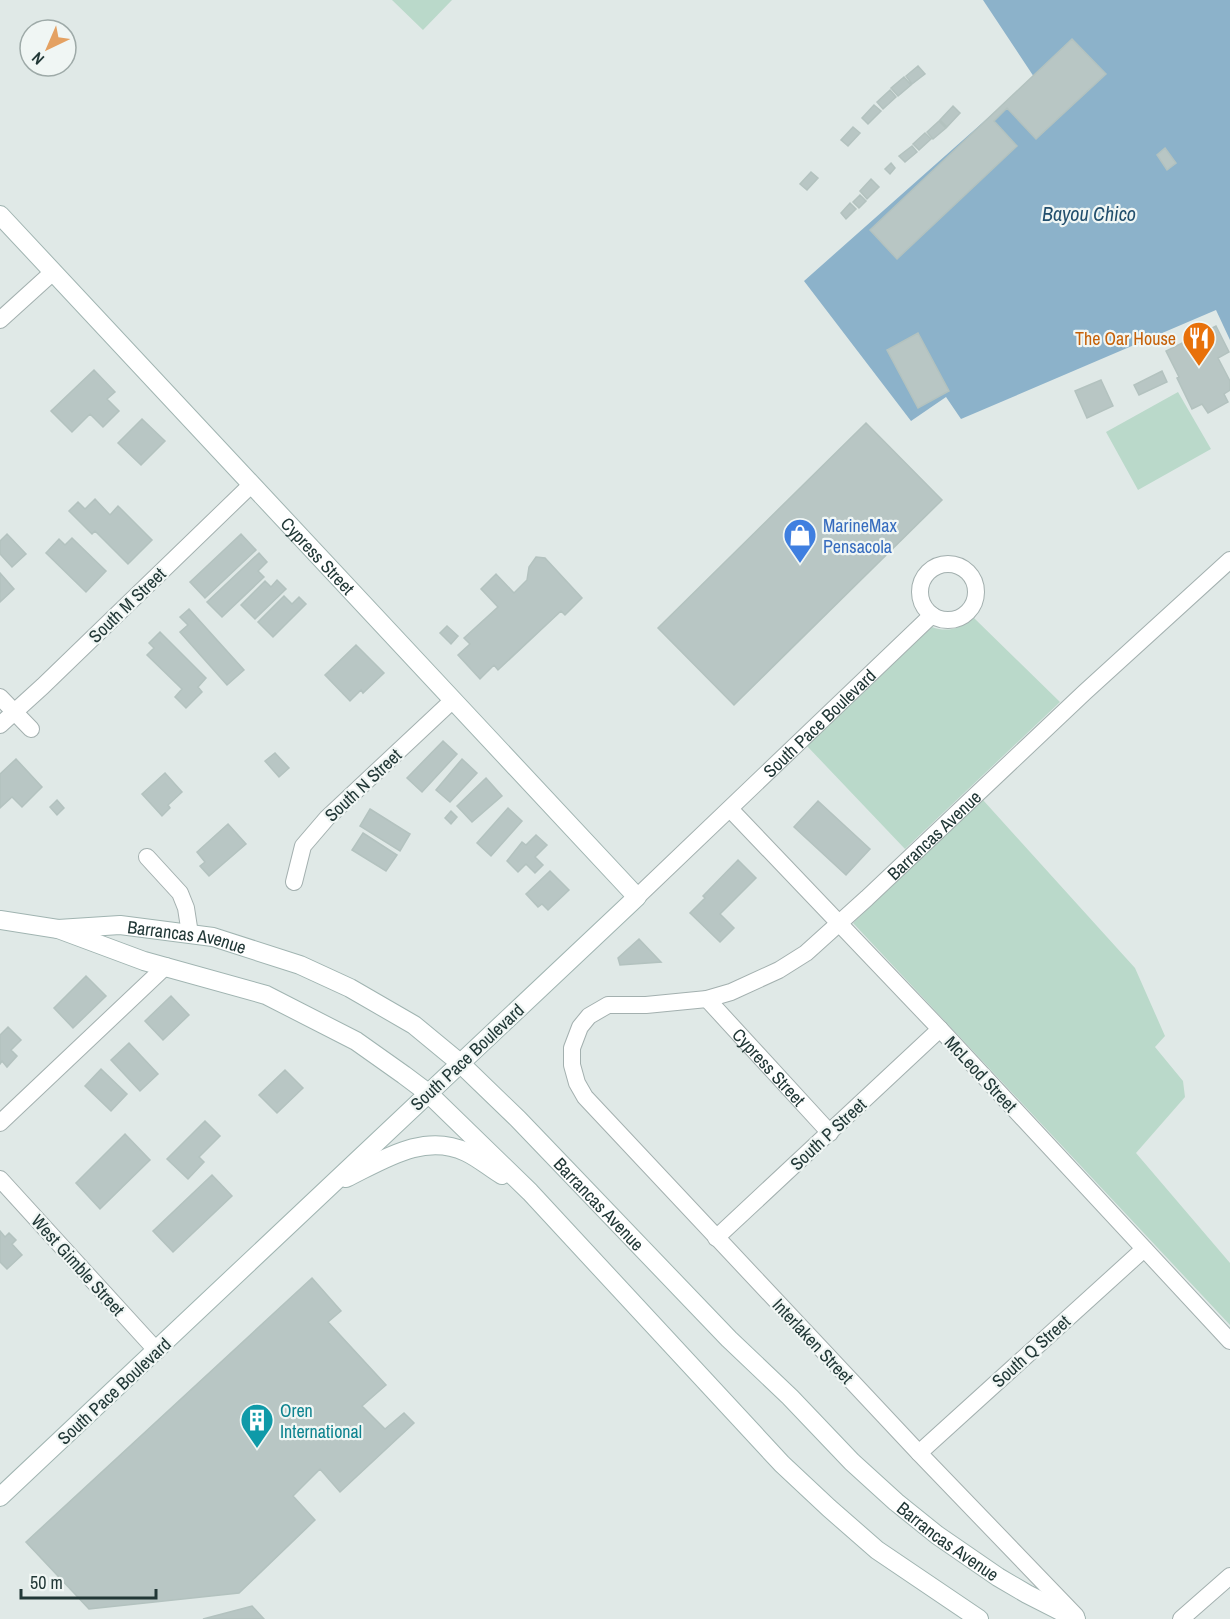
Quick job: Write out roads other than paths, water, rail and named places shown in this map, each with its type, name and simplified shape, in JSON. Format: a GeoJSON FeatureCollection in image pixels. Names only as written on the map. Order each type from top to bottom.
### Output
{"type":"FeatureCollection","features":[{"type":"Feature","properties":{"kind":"main road","name":"Cypress Street"},"geometry":{"type":"LineString","coordinates":[[0,215],[638,897]]}},
{"type":"Feature","properties":{"kind":"main road","name":"South Pace Boulevard"},"geometry":{"type":"LineString","coordinates":[[0,1497],[638,897]]}},
{"type":"Feature","properties":{"kind":"main road","name":"Barrancas Avenue"},"geometry":{"type":"LineString","coordinates":[[0,920],[58,929],[144,961],[266,995],[356,1041],[428,1093],[530,1192],[782,1464],[838,1517],[877,1550],[980,1619]]}},
{"type":"Feature","properties":{"kind":"main road","name":"Barrancas Avenue"},"geometry":{"type":"LineString","coordinates":[[58,929],[120,925],[213,937],[300,965],[350,988],[414,1025],[460,1063],[540,1141],[729,1339],[790,1397],[852,1462],[925,1526],[998,1577],[1078,1619]]}},
{"type":"Feature","properties":{"kind":"main road"},"geometry":{"type":"LineString","coordinates":[[331,1185],[399,1152],[424,1145],[451,1147],[466,1152],[530,1192]]}},
{"type":"Feature","properties":{"kind":"street"},"geometry":{"type":"LineString","coordinates":[[0,320],[53,272]]}},
{"type":"Feature","properties":{"kind":"street","name":"South M Street"},"geometry":{"type":"LineString","coordinates":[[0,725],[252,484]]}},
{"type":"Feature","properties":{"kind":"street","name":"Barrancas Avenue"},"geometry":{"type":"LineString","coordinates":[[572,1048],[580,1027],[589,1016],[608,1005],[646,1005],[707,999],[731,992],[779,970],[806,953],[1230,560]]}},
{"type":"Feature","properties":{"kind":"street","name":"South Pace Boulevard"},"geometry":{"type":"LineString","coordinates":[[638,897],[932,615]]}},
{"type":"Feature","properties":{"kind":"street"},"geometry":{"type":"LineString","coordinates":[[0,697],[31,729]]}},
{"type":"Feature","properties":{"kind":"street","name":"South N Street"},"geometry":{"type":"LineString","coordinates":[[294,882],[303,846],[327,818],[453,700]]}},
{"type":"Feature","properties":{"kind":"street","name":"McLeod Street"},"geometry":{"type":"LineString","coordinates":[[730,809],[940,1029],[1230,1341]]}},
{"type":"Feature","properties":{"kind":"street"},"geometry":{"type":"LineString","coordinates":[[147,857],[180,893],[186,908],[190,934]]}},
{"type":"Feature","properties":{"kind":"street"},"geometry":{"type":"LineString","coordinates":[[0,1123],[166,966]]}},
{"type":"Feature","properties":{"kind":"street","name":"Cypress Street"},"geometry":{"type":"LineString","coordinates":[[707,999],[830,1133]]}},
{"type":"Feature","properties":{"kind":"street","name":"South P Street"},"geometry":{"type":"LineString","coordinates":[[716,1238],[940,1029]]}},
{"type":"Feature","properties":{"kind":"street","name":"Interlaken Street"},"geometry":{"type":"LineString","coordinates":[[572,1048],[572,1065],[577,1083],[585,1096],[716,1238],[1078,1619]]}},
{"type":"Feature","properties":{"kind":"street","name":"West Gimble Street"},"geometry":{"type":"LineString","coordinates":[[0,1179],[157,1351]]}},
{"type":"Feature","properties":{"kind":"street","name":"South Q Street"},"geometry":{"type":"LineString","coordinates":[[919,1453],[1144,1249]]}},
{"type":"Feature","properties":{"kind":"street"},"geometry":{"type":"LineString","coordinates":[[1181,1619],[1230,1576]]}},
{"type":"Feature","properties":{"kind":"water","name":"Bayou Chico"},"geometry":{"type":"Polygon","coordinates":[[[983,0],[1230,0],[1230,340],[1216,310],[961,419],[946,397],[911,421],[804,281],[1034,77],[983,0]]]}},
{"type":"Feature","properties":{"kind":"place","name":"The Oar House"},"geometry":{"type":"Point","coordinates":[1199,367]}},
{"type":"Feature","properties":{"kind":"place","name":"MarineMax Pensacola"},"geometry":{"type":"Point","coordinates":[800,564]}},
{"type":"Feature","properties":{"kind":"place","name":"Oren International"},"geometry":{"type":"Point","coordinates":[257,1449]}}]}
